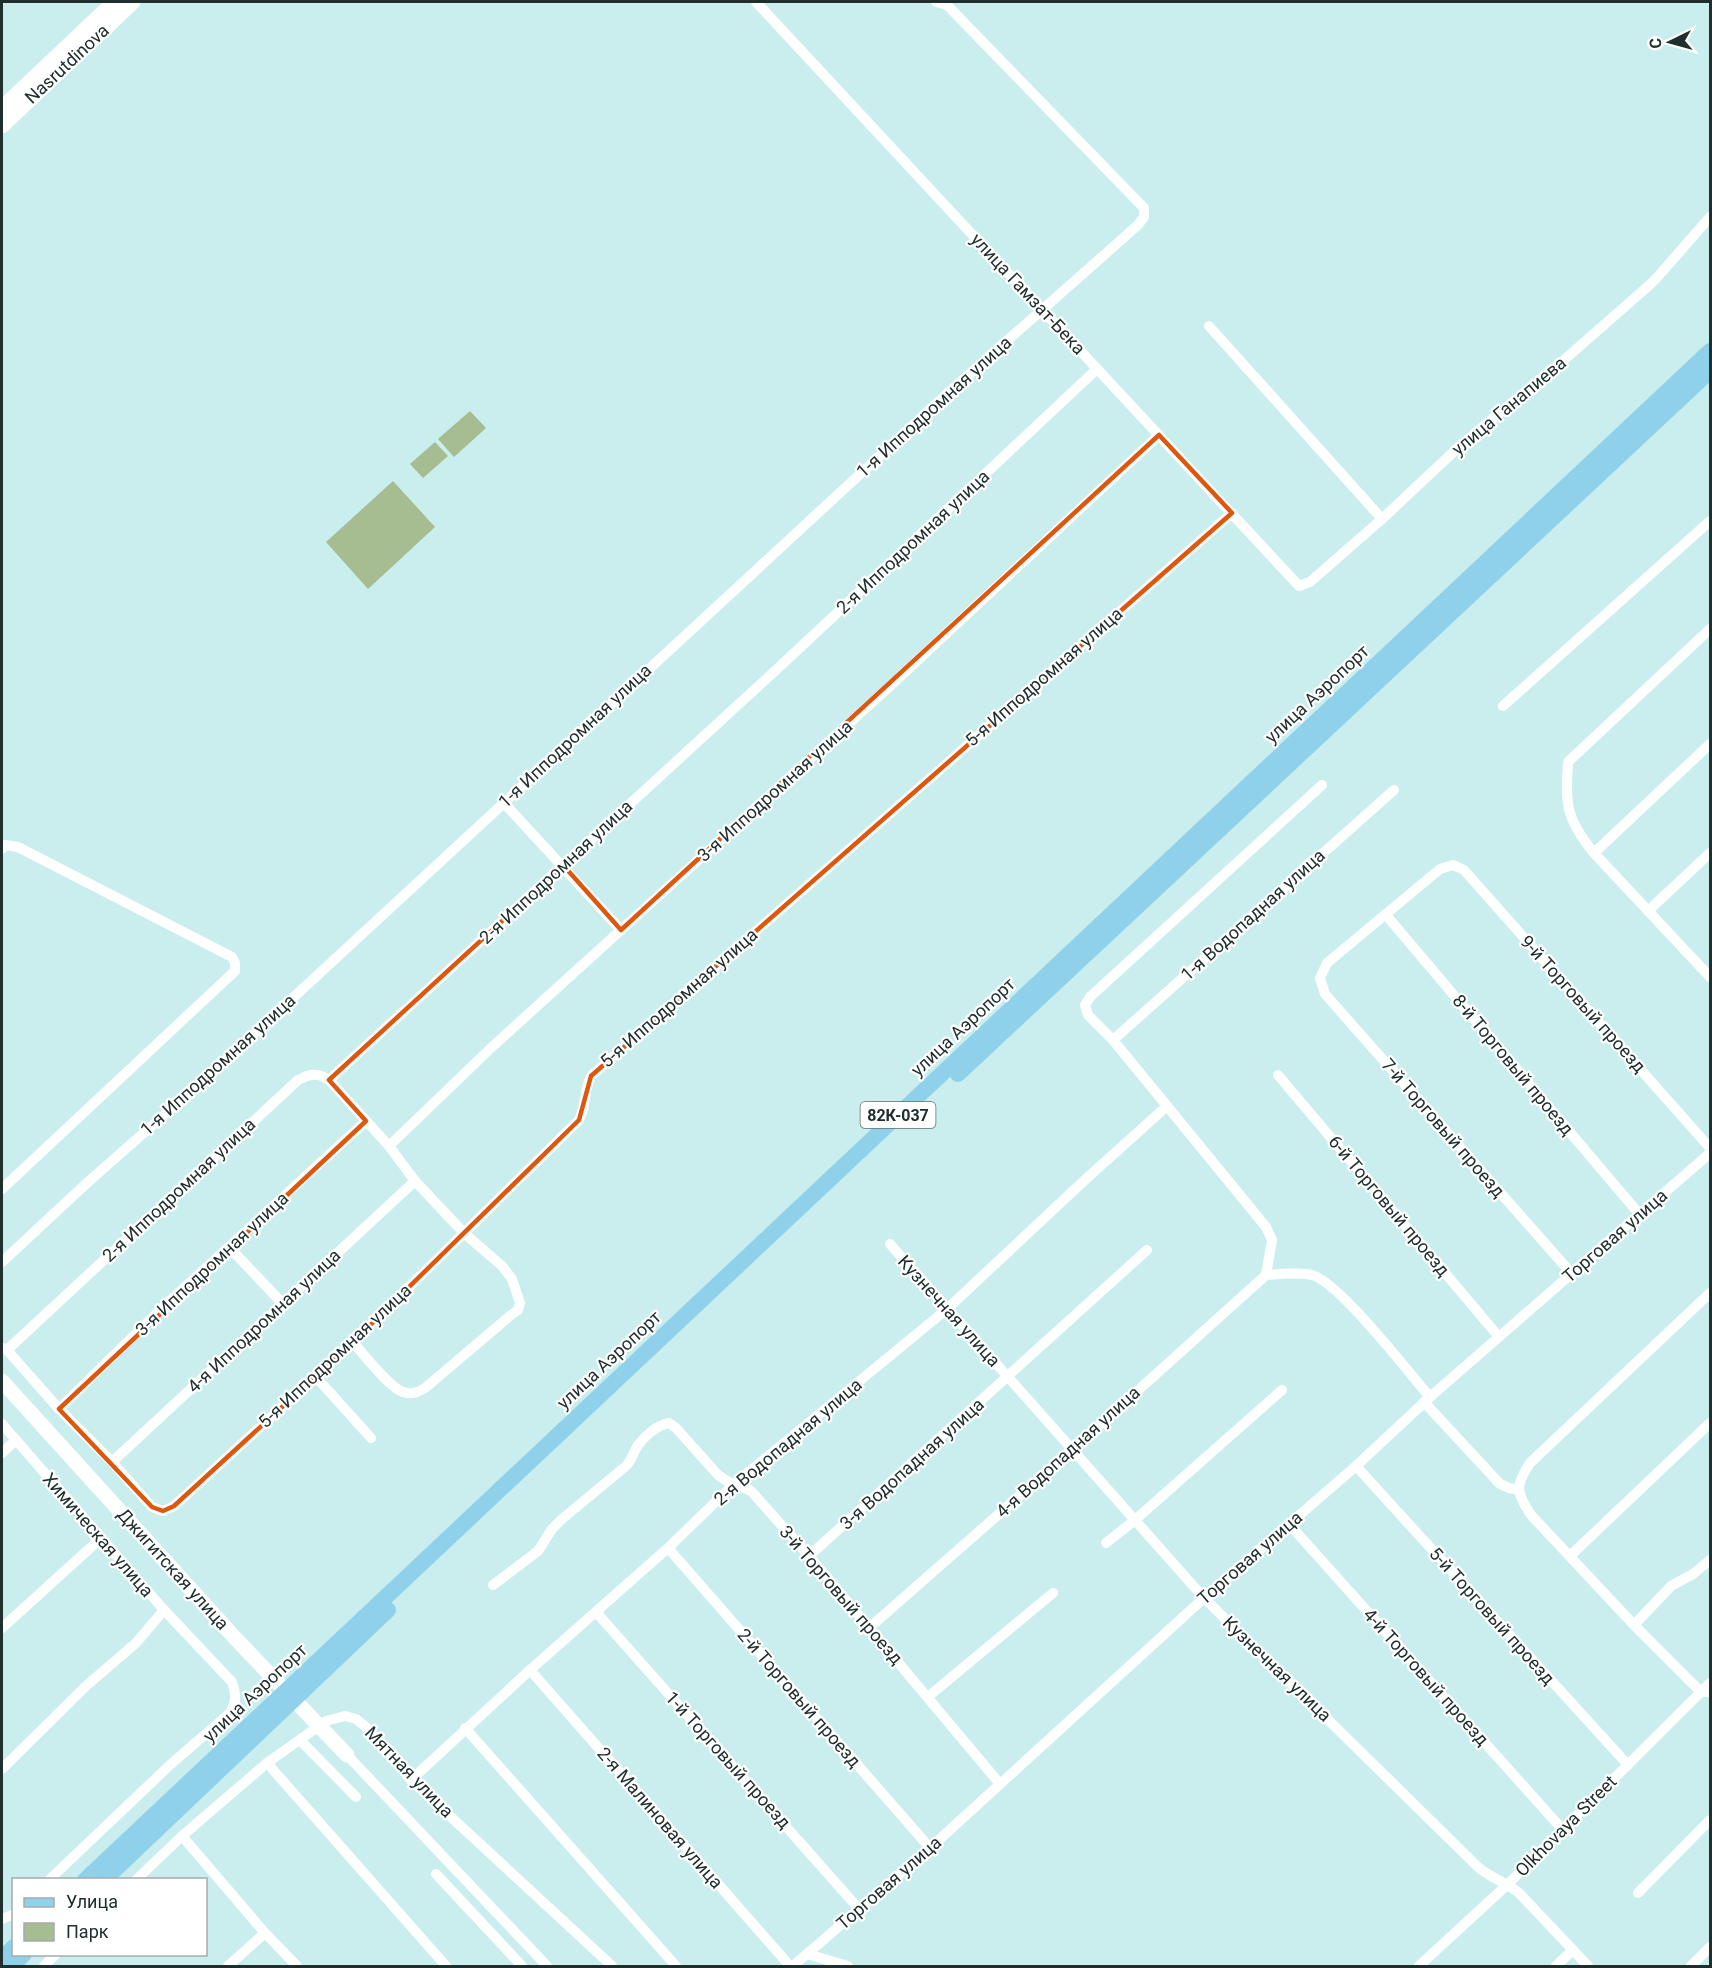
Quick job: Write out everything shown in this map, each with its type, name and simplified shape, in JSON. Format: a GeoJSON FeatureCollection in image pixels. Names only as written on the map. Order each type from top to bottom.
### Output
{"type":"FeatureCollection","features":[{"type":"Feature","properties":{"kind":"main road","name":"улица Аэропорт"},"geometry":{"type":"LineString","coordinates":[[87,1878],[1710,351]]}},
{"type":"Feature","properties":{"kind":"main road","name":"улица Аэропорт"},"geometry":{"type":"LineString","coordinates":[[106,1878],[672,1343],[1710,371]]}},
{"type":"Feature","properties":{"kind":"street"},"geometry":{"type":"LineString","coordinates":[[2,108],[114,2]]}},
{"type":"Feature","properties":{"kind":"street","name":"Nasrutdinova"},"geometry":{"type":"LineString","coordinates":[[2,126],[133,2]]}},
{"type":"Feature","properties":{"kind":"street","name":"улица Гамзат-Бека"},"geometry":{"type":"LineString","coordinates":[[756,2],[1299,586]]}},
{"type":"Feature","properties":{"kind":"street","name":"1-я Ипподромная улица"},"geometry":{"type":"LineString","coordinates":[[2,1262],[230,1056],[949,392],[1138,225],[1143,217],[1144,208],[947,5],[936,2]]}},
{"type":"Feature","properties":{"kind":"street","name":"улица Ганапиева"},"geometry":{"type":"LineString","coordinates":[[1299,586],[1310,582],[1463,443],[1556,367],[1654,281],[1710,217]]}},
{"type":"Feature","properties":{"kind":"street"},"geometry":{"type":"LineString","coordinates":[[1209,326],[1382,519]]}},
{"type":"Feature","properties":{"kind":"street","name":"2-я Ипподромная улица"},"geometry":{"type":"LineString","coordinates":[[4,1349],[298,1080],[309,1074],[319,1074],[329,1080],[780,666],[1097,369]]}},
{"type":"Feature","properties":{"kind":"street","name":"3-я Ипподромная улица"},"geometry":{"type":"LineString","coordinates":[[389,1146],[492,1047],[873,702],[1159,435]]}},
{"type":"Feature","properties":{"kind":"street","name":"5-я Ипподромная улица"},"geometry":{"type":"LineString","coordinates":[[112,1462],[152,1507],[164,1511],[174,1506],[353,1342],[579,1120],[584,1110],[585,1088],[591,1076],[1232,513]]}},
{"type":"Feature","properties":{"kind":"street"},"geometry":{"type":"LineString","coordinates":[[1503,706],[1710,521]]}},
{"type":"Feature","properties":{"kind":"street"},"geometry":{"type":"LineString","coordinates":[[1709,973],[1579,835],[1568,811],[1566,794],[1568,762],[1710,629]]}},
{"type":"Feature","properties":{"kind":"street"},"geometry":{"type":"LineString","coordinates":[[1594,853],[1710,744]]}},
{"type":"Feature","properties":{"kind":"street"},"geometry":{"type":"LineString","coordinates":[[1322,785],[1090,997],[1085,1005],[1088,1015],[1113,1040],[1266,1227],[1272,1240],[1266,1275],[1299,1274],[1314,1276],[1326,1283],[1352,1306],[1427,1400],[1500,1484],[1519,1490]]}},
{"type":"Feature","properties":{"kind":"street","name":"1-я Водопадная улица"},"geometry":{"type":"LineString","coordinates":[[1113,1040],[1394,790]]}},
{"type":"Feature","properties":{"kind":"street"},"geometry":{"type":"LineString","coordinates":[[503,802],[621,930]]}},
{"type":"Feature","properties":{"kind":"street"},"geometry":{"type":"LineString","coordinates":[[2,849],[5,845],[18,847],[232,957],[236,963],[235,971],[2,1189]]}},
{"type":"Feature","properties":{"kind":"street"},"geometry":{"type":"LineString","coordinates":[[1648,910],[1710,853]]}},
{"type":"Feature","properties":{"kind":"street","name":"9-й Торговый проезд"},"geometry":{"type":"LineString","coordinates":[[1386,915],[1440,869],[1453,865],[1464,870],[1710,1148]]}},
{"type":"Feature","properties":{"kind":"street","name":"7-й Торговый проезд"},"geometry":{"type":"LineString","coordinates":[[1386,915],[1327,963],[1320,978],[1325,994],[1572,1274]]}},
{"type":"Feature","properties":{"kind":"street","name":"8-й Торговый проезд"},"geometry":{"type":"LineString","coordinates":[[1386,915],[1640,1215]]}},
{"type":"Feature","properties":{"kind":"street","name":"6-й Торговый проезд"},"geometry":{"type":"LineString","coordinates":[[1278,1075],[1499,1337]]}},
{"type":"Feature","properties":{"kind":"street"},"geometry":{"type":"LineString","coordinates":[[329,1080],[389,1146],[415,1181],[464,1233],[502,1266],[512,1279],[520,1303],[518,1310],[425,1388],[414,1394],[402,1392],[391,1385],[353,1342]]}},
{"type":"Feature","properties":{"kind":"street","name":"2-я Водопадная улица"},"geometry":{"type":"LineString","coordinates":[[411,1780],[465,1728],[668,1548],[733,1485],[947,1309],[1087,1178],[1167,1107]]}},
{"type":"Feature","properties":{"kind":"street","name":"3-я Ипподромная улица"},"geometry":{"type":"LineString","coordinates":[[59,1409],[160,1310],[366,1121]]}},
{"type":"Feature","properties":{"kind":"street","name":"Торговая улица"},"geometry":{"type":"LineString","coordinates":[[791,1966],[930,1848],[1204,1598],[1710,1153]]}},
{"type":"Feature","properties":{"kind":"street","name":"4-я Ипподромная улица"},"geometry":{"type":"LineString","coordinates":[[112,1462],[415,1181]]}},
{"type":"Feature","properties":{"kind":"street","name":"Кузнечная улица"},"geometry":{"type":"LineString","coordinates":[[890,1244],[1204,1598],[1479,1868],[1518,1892],[1588,1966]]}},
{"type":"Feature","properties":{"kind":"street"},"geometry":{"type":"LineString","coordinates":[[229,1247],[283,1304]]}},
{"type":"Feature","properties":{"kind":"street","name":"3-я Водопадная улица"},"geometry":{"type":"LineString","coordinates":[[809,1556],[1147,1250]]}},
{"type":"Feature","properties":{"kind":"street","name":"4-я Водопадная улица"},"geometry":{"type":"LineString","coordinates":[[869,1628],[1266,1275]]}},
{"type":"Feature","properties":{"kind":"street"},"geometry":{"type":"LineString","coordinates":[[1706,1692],[1634,1625],[1531,1515],[1519,1490],[1521,1477],[1530,1463],[1710,1293]]}},
{"type":"Feature","properties":{"kind":"street"},"geometry":{"type":"LineString","coordinates":[[4,1349],[112,1462]]}},
{"type":"Feature","properties":{"kind":"street"},"geometry":{"type":"LineString","coordinates":[[316,1377],[371,1438]]}},
{"type":"Feature","properties":{"kind":"street","name":"Джигитская улица"},"geometry":{"type":"LineString","coordinates":[[2,1381],[235,1638],[347,1755]]}},
{"type":"Feature","properties":{"kind":"street"},"geometry":{"type":"LineString","coordinates":[[1106,1543],[1282,1390]]}},
{"type":"Feature","properties":{"kind":"street","name":"3-й Торговый проезд"},"geometry":{"type":"LineString","coordinates":[[493,1585],[538,1551],[552,1529],[562,1519],[626,1466],[639,1444],[660,1425],[669,1423],[718,1475],[733,1485],[751,1491],[928,1696],[1000,1784]]}},
{"type":"Feature","properties":{"kind":"street"},"geometry":{"type":"LineString","coordinates":[[1571,1556],[1710,1423]]}},
{"type":"Feature","properties":{"kind":"street","name":"Химическая улица"},"geometry":{"type":"LineString","coordinates":[[2,1424],[164,1610],[136,1643],[86,1686],[2,1769]]}},
{"type":"Feature","properties":{"kind":"street"},"geometry":{"type":"LineString","coordinates":[[2,1453],[16,1440]]}},
{"type":"Feature","properties":{"kind":"street","name":"5-й Торговый проезд"},"geometry":{"type":"LineString","coordinates":[[1356,1466],[1628,1765]]}},
{"type":"Feature","properties":{"kind":"street","name":"4-й Торговый проезд"},"geometry":{"type":"LineString","coordinates":[[1289,1524],[1562,1829]]}},
{"type":"Feature","properties":{"kind":"street"},"geometry":{"type":"LineString","coordinates":[[2,1628],[100,1539]]}},
{"type":"Feature","properties":{"kind":"street","name":"2-й Торговый проезд"},"geometry":{"type":"LineString","coordinates":[[668,1548],[930,1848]]}},
{"type":"Feature","properties":{"kind":"street"},"geometry":{"type":"LineString","coordinates":[[1634,1625],[1671,1586],[1693,1574],[1710,1560]]}},
{"type":"Feature","properties":{"kind":"street"},"geometry":{"type":"LineString","coordinates":[[928,1696],[1053,1593]]}},
{"type":"Feature","properties":{"kind":"street"},"geometry":{"type":"LineString","coordinates":[[51,1878],[171,1764],[230,1713],[235,1705],[236,1694],[231,1682],[164,1610]]}},
{"type":"Feature","properties":{"kind":"street","name":"1-й Торговый проезд"},"geometry":{"type":"LineString","coordinates":[[596,1612],[860,1909]]}},
{"type":"Feature","properties":{"kind":"street","name":"2-я Малиновая улица"},"geometry":{"type":"LineString","coordinates":[[530,1670],[791,1966]]}},
{"type":"Feature","properties":{"kind":"street","name":"Olkhovaya Street"},"geometry":{"type":"LineString","coordinates":[[1419,1966],[1508,1884],[1562,1829],[1706,1692],[1710,1683]]}},
{"type":"Feature","properties":{"kind":"street","name":"Мятная улица"},"geometry":{"type":"LineString","coordinates":[[138,1878],[182,1836],[267,1763],[326,1720],[345,1716],[356,1719],[366,1728],[411,1780],[612,1966]]}},
{"type":"Feature","properties":{"kind":"street"},"geometry":{"type":"LineString","coordinates":[[465,1728],[676,1966]]}},
{"type":"Feature","properties":{"kind":"street"},"geometry":{"type":"LineString","coordinates":[[300,1740],[356,1797]]}},
{"type":"Feature","properties":{"kind":"street"},"geometry":{"type":"LineString","coordinates":[[347,1755],[547,1966]]}},
{"type":"Feature","properties":{"kind":"street"},"geometry":{"type":"LineString","coordinates":[[267,1763],[446,1966]]}},
{"type":"Feature","properties":{"kind":"street"},"geometry":{"type":"LineString","coordinates":[[1638,1893],[1710,1820]]}},
{"type":"Feature","properties":{"kind":"street"},"geometry":{"type":"LineString","coordinates":[[182,1836],[265,1933],[297,1966]]}},
{"type":"Feature","properties":{"kind":"street"},"geometry":{"type":"LineString","coordinates":[[436,1874],[522,1966]]}},
{"type":"Feature","properties":{"kind":"street"},"geometry":{"type":"LineString","coordinates":[[228,1966],[265,1933]]}},
{"type":"Feature","properties":{"kind":"street"},"geometry":{"type":"LineString","coordinates":[[1691,1966],[1710,1947]]}},
{"type":"Feature","properties":{"kind":"street"},"geometry":{"type":"LineString","coordinates":[[1556,1966],[1573,1950]]}},
{"type":"Feature","properties":{"kind":"street"},"geometry":{"type":"LineString","coordinates":[[807,1954],[848,1966]]}},
{"type":"Feature","properties":{"kind":"highlighted area"},"geometry":{"type":"Polygon","coordinates":[[[1159,435],[1232,513],[591,1076],[579,1120],[353,1342],[174,1506],[163,1511],[152,1507],[59,1409],[366,1121],[329,1080],[563,865],[621,930],[1159,435]]]}},
{"type":"Feature","properties":{"kind":"green space"},"geometry":{"type":"Polygon","coordinates":[[[470,411],[486,428],[454,457],[438,439],[470,411]]]}},
{"type":"Feature","properties":{"kind":"green space"},"geometry":{"type":"Polygon","coordinates":[[[435,442],[448,456],[423,478],[410,464],[435,442]]]}},
{"type":"Feature","properties":{"kind":"green space"},"geometry":{"type":"Polygon","coordinates":[[[393,481],[435,527],[368,589],[326,542],[393,481]]]}}]}
